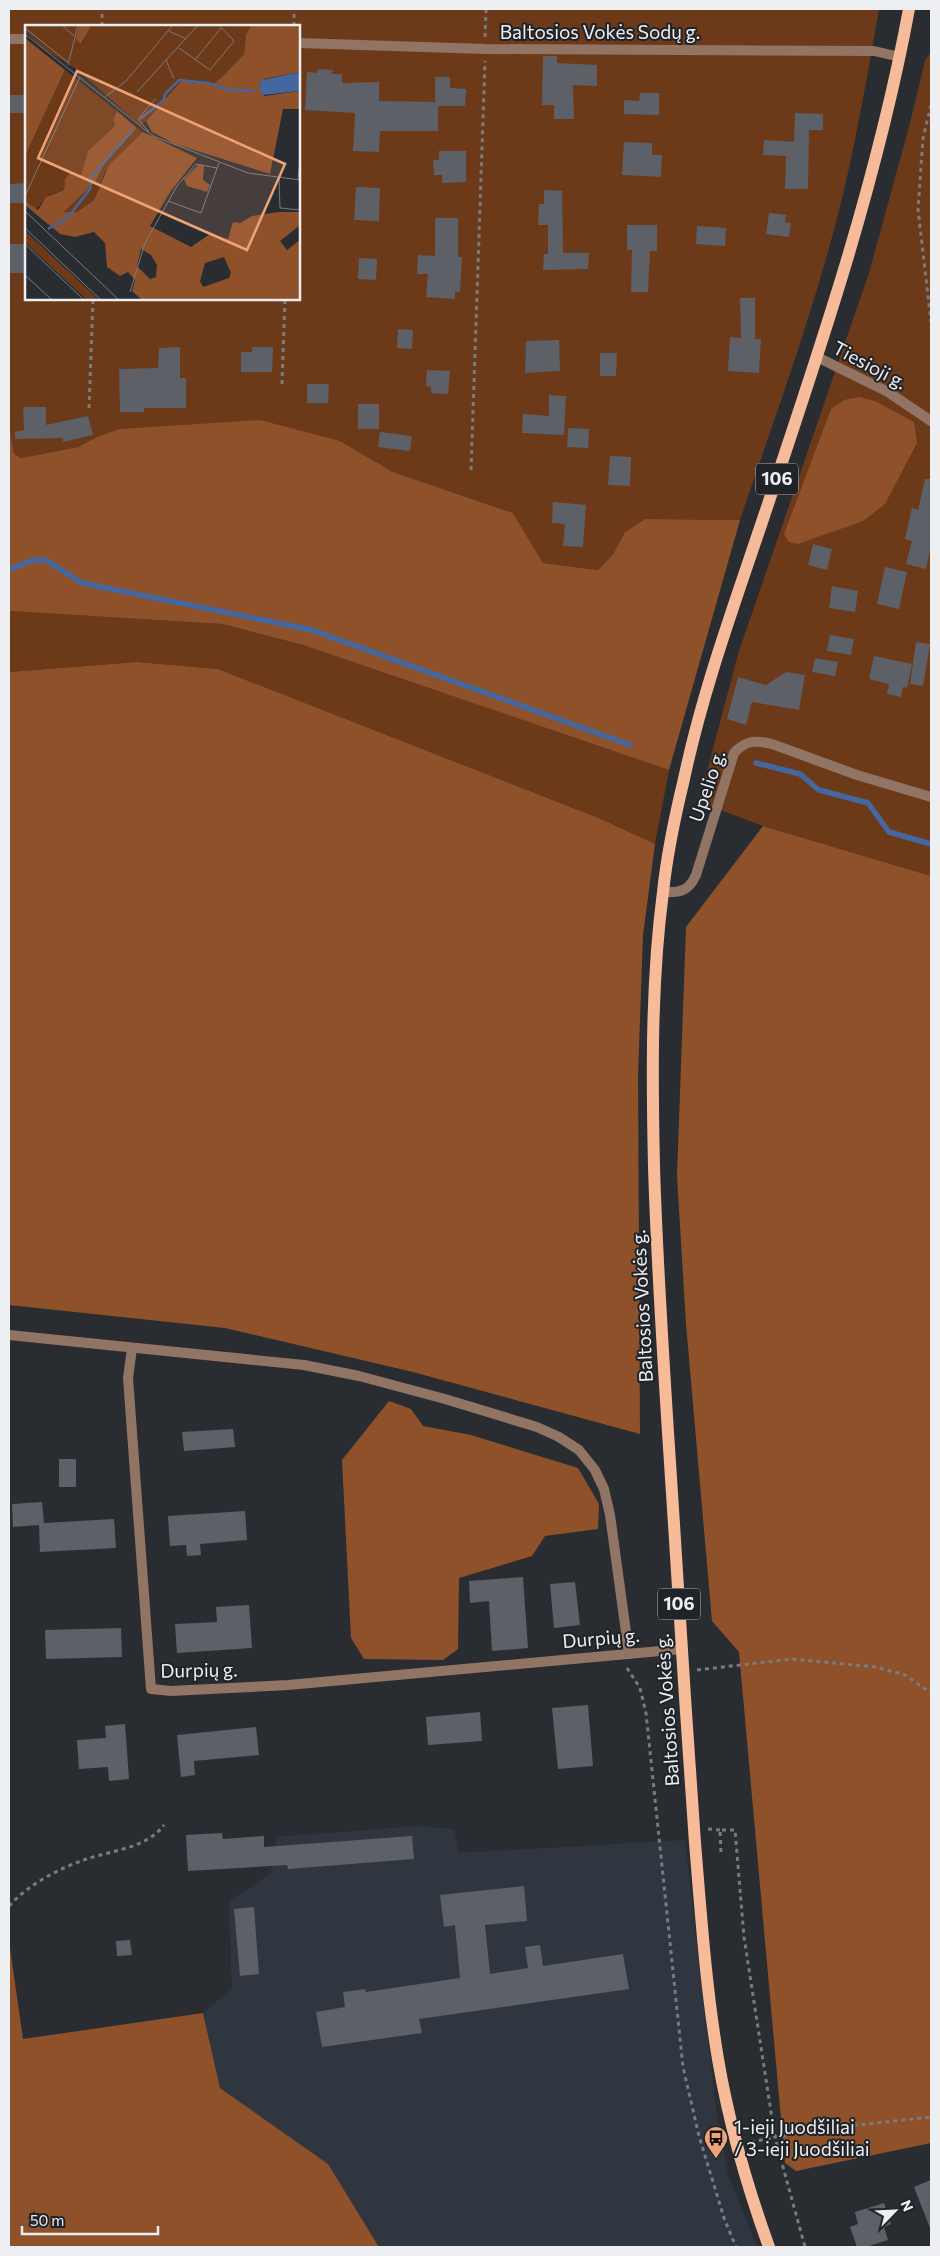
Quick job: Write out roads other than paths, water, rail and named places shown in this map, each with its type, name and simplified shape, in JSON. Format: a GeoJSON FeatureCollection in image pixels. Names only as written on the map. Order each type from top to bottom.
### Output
{"type":"FeatureCollection","features":[{"type":"Feature","properties":{"kind":"main road","name":"106"},"geometry":{"type":"LineString","coordinates":[[663,892],[685,773],[703,703],[818,357],[862,212],[900,57],[909,9]]}},
{"type":"Feature","properties":{"kind":"main road","name":"Baltosios Vokės g."},"geometry":{"type":"LineString","coordinates":[[663,892],[657,952],[653,1105],[657,1257],[683,1671],[704,1959],[718,2061],[736,2146],[769,2247]]}},
{"type":"Feature","properties":{"kind":"street"},"geometry":{"type":"LineString","coordinates":[[9,39],[25,39]]}},
{"type":"Feature","properties":{"kind":"street","name":"Baltosios Vokės Sodų g."},"geometry":{"type":"LineString","coordinates":[[300,43],[485,49],[874,51],[900,57]]}},
{"type":"Feature","properties":{"kind":"street","name":"Tiesioji g."},"geometry":{"type":"LineString","coordinates":[[818,357],[888,392],[931,421]]}},
{"type":"Feature","properties":{"kind":"street","name":"Upelio g."},"geometry":{"type":"LineString","coordinates":[[663,892],[682,892],[691,885],[696,875],[734,753],[747,742],[757,740],[772,744],[857,775],[931,796]]}},
{"type":"Feature","properties":{"kind":"street"},"geometry":{"type":"LineString","coordinates":[[9,1335],[304,1365],[359,1376],[445,1399],[537,1427],[559,1437],[579,1450],[595,1470],[604,1489],[610,1515],[629,1654]]}},
{"type":"Feature","properties":{"kind":"street","name":"Durpių g."},"geometry":{"type":"LineString","coordinates":[[132,1348],[128,1378],[151,1689],[171,1692],[288,1685],[682,1649]]}},
{"type":"Feature","properties":{"kind":"waterway"},"geometry":{"type":"LineString","coordinates":[[9,570],[33,560],[46,560],[82,583],[312,630],[630,745]]}},
{"type":"Feature","properties":{"kind":"waterway"},"geometry":{"type":"LineString","coordinates":[[756,763],[800,774],[819,790],[868,803],[889,832],[931,844]]}},
{"type":"Feature","properties":{"kind":"place","name":"1-ieji Juodšiliai / 3-ieji Juodšiliai"},"geometry":{"type":"Point","coordinates":[716,2159]}}]}
